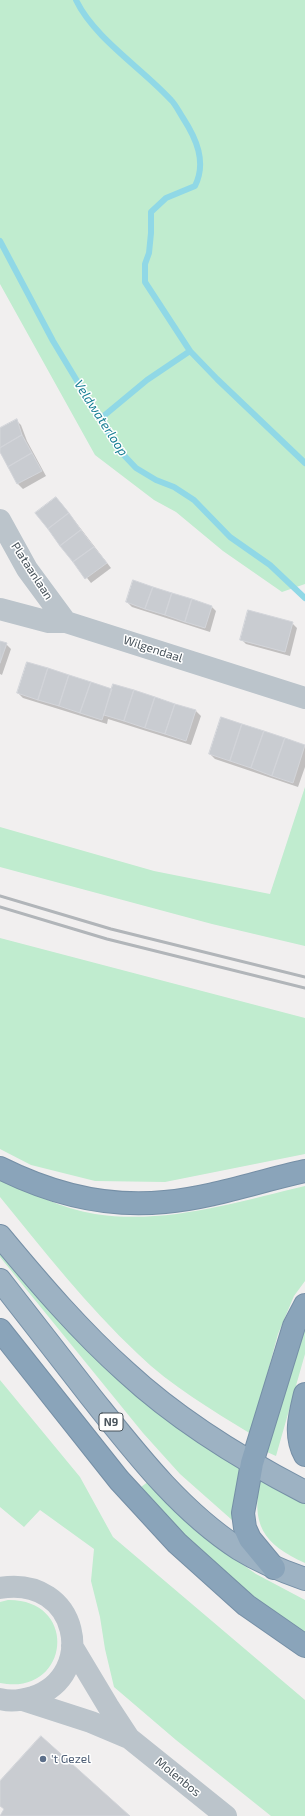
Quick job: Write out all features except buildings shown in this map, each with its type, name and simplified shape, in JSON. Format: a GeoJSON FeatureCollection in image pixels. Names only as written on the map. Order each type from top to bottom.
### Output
{"type":"FeatureCollection","features":[{"type":"Feature","properties":{"kind":"highway"},"geometry":{"type":"LineString","coordinates":[[0,1168],[51,1190],[103,1203],[165,1202],[218,1192],[305,1171]]}},
{"type":"Feature","properties":{"kind":"highway"},"geometry":{"type":"LineString","coordinates":[[0,1236],[85,1333],[125,1372],[167,1407],[212,1439],[305,1492]]}},
{"type":"Feature","properties":{"kind":"highway","name":"N9"},"geometry":{"type":"LineString","coordinates":[[0,1280],[123,1438],[160,1480],[199,1519],[239,1549],[274,1568],[305,1580]]}},
{"type":"Feature","properties":{"kind":"highway"},"geometry":{"type":"LineString","coordinates":[[274,1568],[250,1539],[245,1528],[243,1513],[252,1463],[294,1326],[305,1305]]}},
{"type":"Feature","properties":{"kind":"highway"},"geometry":{"type":"LineString","coordinates":[[0,1330],[119,1480],[177,1543],[246,1605],[305,1646]]}},
{"type":"Feature","properties":{"kind":"highway"},"geometry":{"type":"LineString","coordinates":[[305,1394],[298,1423],[300,1446],[305,1455]]}},
{"type":"Feature","properties":{"kind":"street","name":"Plataanlaan"},"geometry":{"type":"LineString","coordinates":[[0,520],[27,569],[66,622]]}},
{"type":"Feature","properties":{"kind":"street","name":"Wilgendaal"},"geometry":{"type":"LineString","coordinates":[[0,609],[49,622],[66,622],[305,698]]}},
{"type":"Feature","properties":{"kind":"street","name":"Molenbos"},"geometry":{"type":"LineString","coordinates":[[0,1588],[16,1585],[36,1589],[53,1600],[60,1608],[70,1626],[72,1646],[69,1661],[60,1679],[42,1694],[7,1700]]}},
{"type":"Feature","properties":{"kind":"street","name":"Molenbos"},"geometry":{"type":"LineString","coordinates":[[72,1646],[129,1738]]}},
{"type":"Feature","properties":{"kind":"street","name":"Molenbos"},"geometry":{"type":"LineString","coordinates":[[7,1700],[91,1722],[129,1738],[226,1816]]}},
{"type":"Feature","properties":{"kind":"green space"},"geometry":{"type":"Polygon","coordinates":[[[0,0],[305,0],[305,584],[282,592],[223,551],[176,512],[154,500],[95,455],[0,284],[0,0]]]}},
{"type":"Feature","properties":{"kind":"green space"},"geometry":{"type":"Polygon","coordinates":[[[305,787],[305,946],[212,924],[0,867],[0,827],[154,871],[270,894],[305,787]]]}},
{"type":"Feature","properties":{"kind":"green space"},"geometry":{"type":"Polygon","coordinates":[[[0,938],[305,1018],[305,1154],[165,1182],[95,1181],[31,1165],[0,1149],[0,938]]]}},
{"type":"Feature","properties":{"kind":"green space"},"geometry":{"type":"Polygon","coordinates":[[[0,1179],[46,1200],[70,1208],[83,1212],[121,1217],[148,1217],[201,1210],[305,1186],[305,1281],[294,1296],[278,1334],[251,1434],[207,1407],[164,1377],[119,1336],[66,1278],[0,1197],[0,1179]]]}},
{"type":"Feature","properties":{"kind":"green space"},"geometry":{"type":"Polygon","coordinates":[[[0,1249],[241,1468],[232,1520],[180,1474],[143,1433],[0,1257],[0,1249]]]}},
{"type":"Feature","properties":{"kind":"green space"},"geometry":{"type":"Polygon","coordinates":[[[305,1324],[305,1354],[276,1456],[267,1452],[305,1324]]]}},
{"type":"Feature","properties":{"kind":"green space"},"geometry":{"type":"Polygon","coordinates":[[[0,1380],[80,1477],[113,1537],[305,1700],[305,1816],[271,1816],[176,1740],[114,1687],[91,1581],[94,1549],[40,1510],[24,1527],[0,1507],[0,1380]]]}},
{"type":"Feature","properties":{"kind":"green space"},"geometry":{"type":"Polygon","coordinates":[[[261,1478],[305,1498],[305,1563],[279,1548],[263,1531],[257,1508],[261,1478]]]}},
{"type":"Feature","properties":{"kind":"green space"},"geometry":{"type":"Polygon","coordinates":[[[149,1481],[205,1538],[256,1574],[305,1600],[305,1635],[244,1590],[191,1542],[141,1487],[149,1481]]]}},
{"type":"Feature","properties":{"kind":"green space"},"geometry":{"type":"Polygon","coordinates":[[[8,1600],[31,1604],[47,1615],[56,1630],[57,1646],[52,1663],[41,1676],[23,1683],[0,1683],[0,1602],[8,1600]]]}},
{"type":"Feature","properties":{"kind":"waterway"},"geometry":{"type":"LineString","coordinates":[[76,0],[94,27],[120,53],[160,88],[173,102],[196,142],[200,159],[200,168],[195,186],[166,198],[151,212],[149,253],[145,264],[145,282],[190,351],[147,380],[100,419]]}},
{"type":"Feature","properties":{"kind":"waterway","name":"Veldwaterloop"},"geometry":{"type":"LineString","coordinates":[[0,241],[53,341],[118,449],[136,468],[156,480],[174,487],[194,500],[230,537],[270,565],[305,598]]}},
{"type":"Feature","properties":{"kind":"waterway"},"geometry":{"type":"LineString","coordinates":[[190,351],[217,379],[305,463]]}},
{"type":"Feature","properties":{"kind":"railway"},"geometry":{"type":"LineString","coordinates":[[0,896],[111,929],[305,977]]}},
{"type":"Feature","properties":{"kind":"railway"},"geometry":{"type":"LineString","coordinates":[[0,907],[107,939],[305,988]]}},
{"type":"Feature","properties":{"kind":"place","name":"'t Gezel"},"geometry":{"type":"Point","coordinates":[43,1759]}}]}
